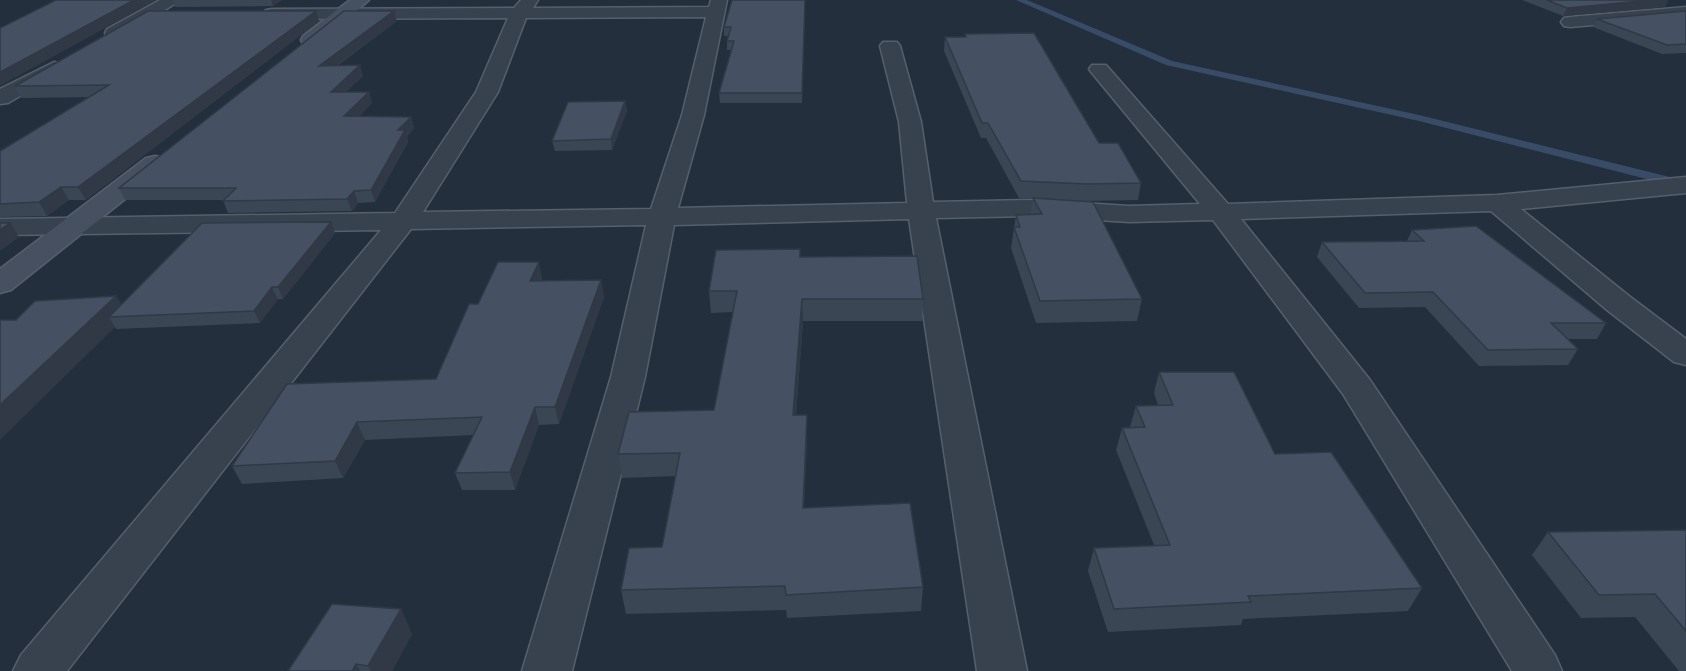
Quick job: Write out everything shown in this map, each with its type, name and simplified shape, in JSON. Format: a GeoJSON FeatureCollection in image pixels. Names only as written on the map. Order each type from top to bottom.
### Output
{"type":"FeatureCollection","features":[{"type":"Feature","properties":{"kind":"street"},"geometry":{"type":"LineString","coordinates":[[38,671],[404,219],[487,92],[524,6]]}},
{"type":"Feature","properties":{"kind":"street"},"geometry":{"type":"LineString","coordinates":[[251,14],[352,7],[718,6],[693,115],[662,217],[628,377],[547,671]]}},
{"type":"Feature","properties":{"kind":"street"},"geometry":{"type":"LineString","coordinates":[[97,43],[147,14],[177,7]]}},
{"type":"Feature","properties":{"kind":"street"},"geometry":{"type":"LineString","coordinates":[[296,51],[352,7]]}},
{"type":"Feature","properties":{"kind":"street"},"geometry":{"type":"LineString","coordinates":[[1570,22],[1686,12]]}},
{"type":"Feature","properties":{"kind":"street"},"geometry":{"type":"LineString","coordinates":[[890,46],[910,122],[921,211],[1002,671]]}},
{"type":"Feature","properties":{"kind":"street"},"geometry":{"type":"LineString","coordinates":[[0,98],[66,60]]}},
{"type":"Feature","properties":{"kind":"street"},"geometry":{"type":"LineString","coordinates":[[1100,69],[1221,212],[1357,388],[1538,670]]}},
{"type":"Feature","properties":{"kind":"street"},"geometry":{"type":"LineString","coordinates":[[0,284],[176,147]]}},
{"type":"Feature","properties":{"kind":"street"},"geometry":{"type":"LineString","coordinates":[[0,227],[404,219],[662,217],[1034,208],[1129,214],[1221,212],[1497,203],[1686,185]]}},
{"type":"Feature","properties":{"kind":"street"},"geometry":{"type":"LineString","coordinates":[[1497,203],[1686,355]]}},
{"type":"Feature","properties":{"kind":"building"},"geometry":{"type":"Polygon","coordinates":[[[56,0],[134,0],[0,72],[0,28],[56,0]]]}},
{"type":"Feature","properties":{"kind":"building"},"geometry":{"type":"Polygon","coordinates":[[[732,0],[805,0],[802,93],[719,93],[734,41],[727,41],[731,27],[724,27],[732,0]]]}},
{"type":"Feature","properties":{"kind":"building"},"geometry":{"type":"Polygon","coordinates":[[[1547,0],[1652,0],[1567,8],[1547,0]]]}},
{"type":"Feature","properties":{"kind":"building"},"geometry":{"type":"Polygon","coordinates":[[[148,11],[316,11],[78,187],[61,187],[39,202],[0,204],[0,151],[109,85],[15,86],[148,11]]]}},
{"type":"Feature","properties":{"kind":"building"},"geometry":{"type":"Polygon","coordinates":[[[344,11],[394,11],[319,66],[360,65],[331,92],[369,92],[344,116],[411,117],[398,130],[405,130],[371,190],[354,191],[347,199],[223,201],[236,188],[119,188],[344,11]]]}},
{"type":"Feature","properties":{"kind":"building"},"geometry":{"type":"Polygon","coordinates":[[[1686,11],[1686,44],[1667,45],[1597,19],[1686,11]]]}},
{"type":"Feature","properties":{"kind":"building"},"geometry":{"type":"Polygon","coordinates":[[[1034,33],[1099,143],[1118,143],[1141,183],[1086,184],[1021,181],[988,123],[982,123],[945,37],[966,37],[965,34],[1034,33]]]}},
{"type":"Feature","properties":{"kind":"building"},"geometry":{"type":"Polygon","coordinates":[[[625,101],[611,139],[552,141],[568,102],[625,101]]]}},
{"type":"Feature","properties":{"kind":"building"},"geometry":{"type":"Polygon","coordinates":[[[1033,198],[1093,202],[1142,299],[1040,301],[1014,227],[1020,227],[1016,215],[1042,214],[1033,198]]]}},
{"type":"Feature","properties":{"kind":"building"},"geometry":{"type":"Polygon","coordinates":[[[331,222],[278,287],[272,287],[254,311],[109,317],[202,223],[331,222]]]}},
{"type":"Feature","properties":{"kind":"building"},"geometry":{"type":"Polygon","coordinates":[[[0,223],[10,223],[0,230],[0,223]]]}},
{"type":"Feature","properties":{"kind":"building"},"geometry":{"type":"Polygon","coordinates":[[[1476,226],[1606,323],[1551,323],[1578,349],[1488,350],[1433,292],[1365,293],[1322,242],[1424,241],[1412,230],[1476,226]]]}},
{"type":"Feature","properties":{"kind":"building"},"geometry":{"type":"Polygon","coordinates":[[[800,249],[800,257],[917,256],[923,299],[802,299],[793,415],[807,415],[803,508],[910,503],[923,587],[786,595],[785,586],[621,590],[629,548],[662,547],[680,453],[618,454],[629,412],[714,410],[737,291],[709,291],[716,250],[800,249]]]}},
{"type":"Feature","properties":{"kind":"building"},"geometry":{"type":"Polygon","coordinates":[[[498,262],[539,262],[530,281],[601,280],[555,407],[535,407],[510,472],[455,473],[482,417],[357,422],[335,461],[232,466],[287,384],[436,379],[469,304],[478,304],[498,262]]]}},
{"type":"Feature","properties":{"kind":"building"},"geometry":{"type":"Polygon","coordinates":[[[116,296],[0,405],[0,320],[16,320],[35,301],[116,296]]]}},
{"type":"Feature","properties":{"kind":"building"},"geometry":{"type":"Polygon","coordinates":[[[1159,372],[1234,372],[1275,454],[1331,452],[1422,588],[1248,596],[1251,602],[1114,609],[1094,548],[1170,545],[1122,428],[1145,427],[1136,406],[1173,405],[1159,372]]]}},
{"type":"Feature","properties":{"kind":"building"},"geometry":{"type":"Polygon","coordinates":[[[1686,530],[1686,631],[1655,594],[1599,595],[1548,532],[1686,530]]]}},
{"type":"Feature","properties":{"kind":"building"},"geometry":{"type":"Polygon","coordinates":[[[332,604],[401,609],[368,666],[356,664],[352,671],[288,671],[332,604]]]}},
{"type":"Feature","properties":{"kind":"waterway"},"geometry":{"type":"LineString","coordinates":[[1020,0],[1169,63],[1419,118],[1686,185]]}}]}
